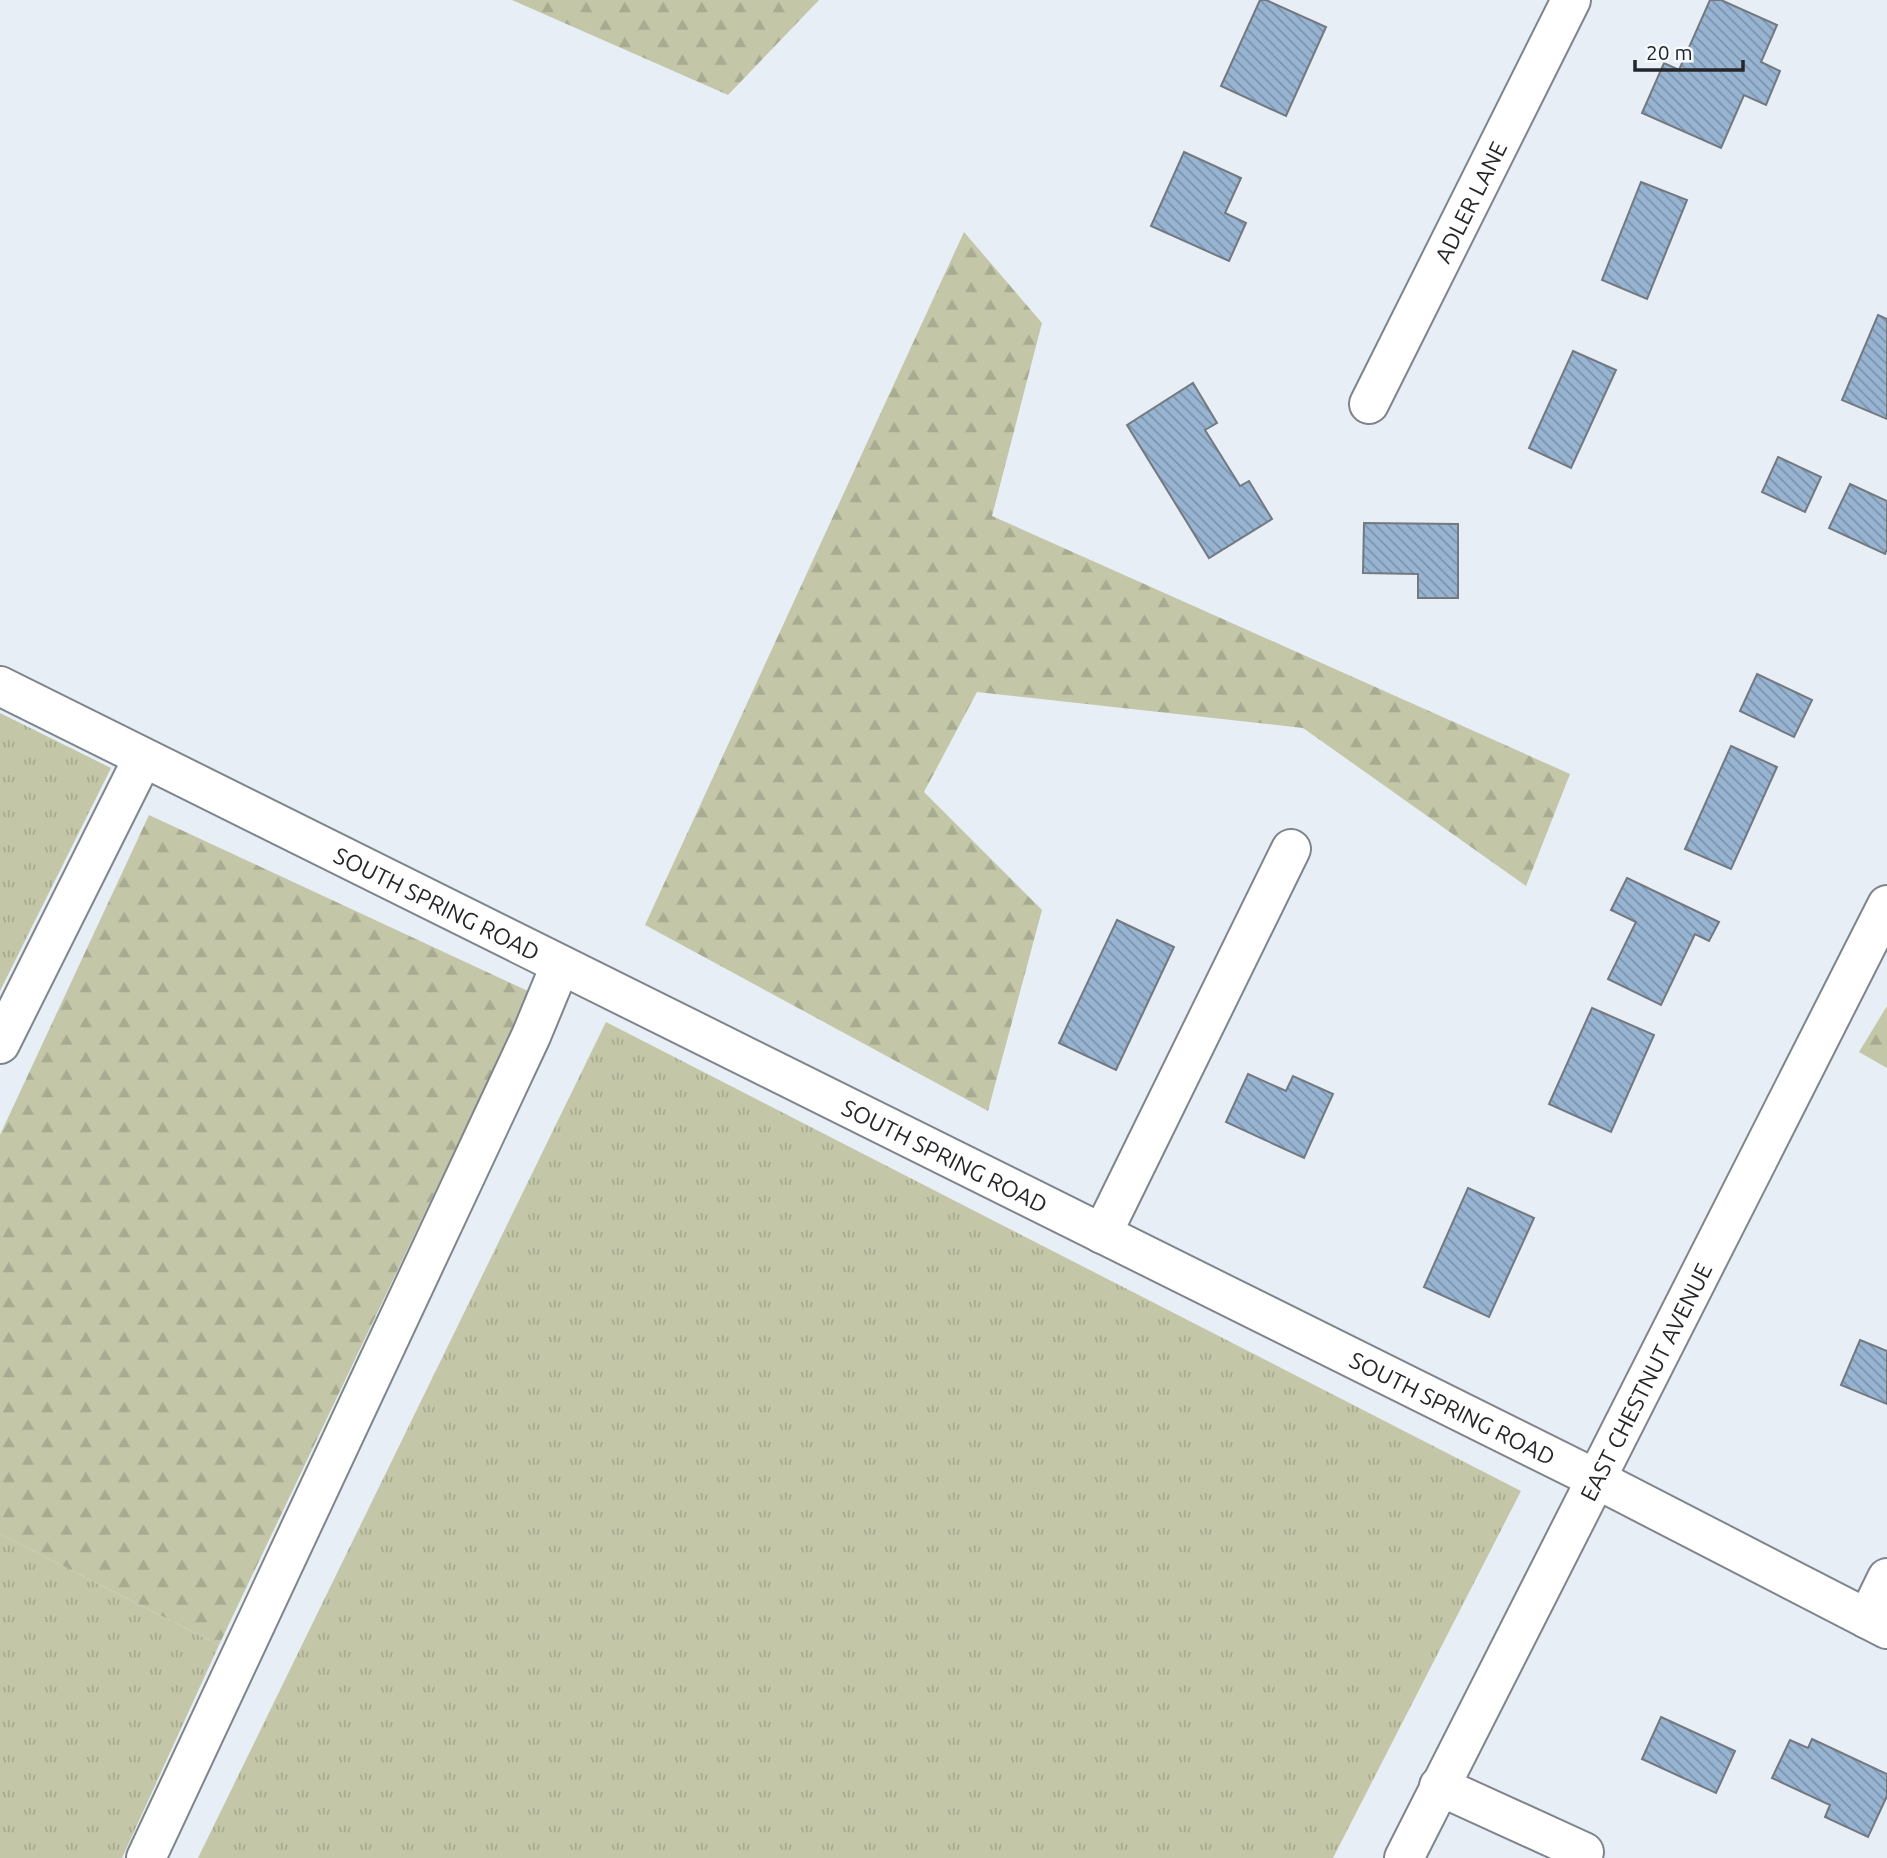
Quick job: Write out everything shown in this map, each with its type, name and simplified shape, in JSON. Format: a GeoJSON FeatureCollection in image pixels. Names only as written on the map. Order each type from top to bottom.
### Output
{"type":"FeatureCollection","features":[{"type":"Feature","properties":{"kind":"street","name":"ADLER LANE"},"geometry":{"type":"LineString","coordinates":[[1369,404],[1571,0]]}},
{"type":"Feature","properties":{"kind":"street","name":"SOUTH SPRING ROAD"},"geometry":{"type":"LineString","coordinates":[[0,686],[1598,1480],[1877,1624]]}},
{"type":"Feature","properties":{"kind":"street"},"geometry":{"type":"LineString","coordinates":[[0,1044],[143,758]]}},
{"type":"Feature","properties":{"kind":"street"},"geometry":{"type":"LineString","coordinates":[[1102,1234],[1291,849]]}},
{"type":"Feature","properties":{"kind":"street","name":"EAST CHESTNUT AVENUE"},"geometry":{"type":"LineString","coordinates":[[1404,1858],[1598,1480],[1887,905]]}},
{"type":"Feature","properties":{"kind":"street"},"geometry":{"type":"LineString","coordinates":[[146,1858],[531,1035],[560,966]]}},
{"type":"Feature","properties":{"kind":"street"},"geometry":{"type":"LineString","coordinates":[[1877,1624],[1887,1578]]}},
{"type":"Feature","properties":{"kind":"street"},"geometry":{"type":"LineString","coordinates":[[1439,1786],[1584,1852]]}},
{"type":"Feature","properties":{"kind":"green space"},"geometry":{"type":"Polygon","coordinates":[[[512,0],[819,0],[728,95],[512,0]]]}},
{"type":"Feature","properties":{"kind":"green space"},"geometry":{"type":"Polygon","coordinates":[[[964,232],[1042,323],[992,516],[1570,774],[1526,886],[1303,728],[977,692],[924,792],[1042,910],[988,1111],[645,925],[964,232]]]}},
{"type":"Feature","properties":{"kind":"green space"},"geometry":{"type":"Polygon","coordinates":[[[0,713],[111,768],[0,991],[0,713]]]}},
{"type":"Feature","properties":{"kind":"green space"},"geometry":{"type":"Polygon","coordinates":[[[149,815],[530,992],[219,1645],[0,1534],[0,1135],[149,815]]]}},
{"type":"Feature","properties":{"kind":"green space"},"geometry":{"type":"Polygon","coordinates":[[[1887,1006],[1887,1068],[1859,1052],[1887,1006]]]}},
{"type":"Feature","properties":{"kind":"green space"},"geometry":{"type":"Polygon","coordinates":[[[606,1022],[1521,1491],[1333,1858],[198,1858],[606,1022]]]}},
{"type":"Feature","properties":{"kind":"green space"},"geometry":{"type":"Polygon","coordinates":[[[0,1534],[219,1645],[122,1858],[0,1858],[0,1534]]]}},
{"type":"Feature","properties":{"kind":"building"},"geometry":{"type":"Polygon","coordinates":[[[1260,0],[1266,0],[1326,27],[1286,116],[1221,86],[1260,0]]]}},
{"type":"Feature","properties":{"kind":"building"},"geometry":{"type":"Polygon","coordinates":[[[1710,0],[1721,0],[1777,25],[1761,62],[1780,71],[1766,105],[1744,95],[1721,148],[1642,113],[1664,63],[1679,70],[1710,0]]]}},
{"type":"Feature","properties":{"kind":"building"},"geometry":{"type":"Polygon","coordinates":[[[1184,152],[1241,178],[1225,213],[1246,223],[1229,261],[1151,226],[1184,152]]]}},
{"type":"Feature","properties":{"kind":"building"},"geometry":{"type":"Polygon","coordinates":[[[1641,182],[1687,200],[1647,299],[1602,280],[1641,182]]]}},
{"type":"Feature","properties":{"kind":"building"},"geometry":{"type":"Polygon","coordinates":[[[1878,315],[1887,319],[1887,419],[1842,400],[1878,315]]]}},
{"type":"Feature","properties":{"kind":"building"},"geometry":{"type":"Polygon","coordinates":[[[1573,351],[1616,370],[1571,468],[1529,448],[1573,351]]]}},
{"type":"Feature","properties":{"kind":"building"},"geometry":{"type":"Polygon","coordinates":[[[1193,383],[1217,423],[1205,430],[1240,486],[1249,481],[1272,519],[1209,558],[1127,425],[1193,383]]]}},
{"type":"Feature","properties":{"kind":"building"},"geometry":{"type":"Polygon","coordinates":[[[1778,457],[1821,477],[1805,512],[1762,492],[1778,457]]]}},
{"type":"Feature","properties":{"kind":"building"},"geometry":{"type":"Polygon","coordinates":[[[1850,484],[1887,501],[1885,554],[1829,528],[1850,484]]]}},
{"type":"Feature","properties":{"kind":"building"},"geometry":{"type":"Polygon","coordinates":[[[1364,523],[1458,524],[1458,598],[1418,598],[1418,574],[1363,573],[1364,523]]]}},
{"type":"Feature","properties":{"kind":"building"},"geometry":{"type":"Polygon","coordinates":[[[1757,674],[1812,700],[1794,737],[1740,711],[1757,674]]]}},
{"type":"Feature","properties":{"kind":"building"},"geometry":{"type":"Polygon","coordinates":[[[1731,746],[1777,767],[1731,869],[1685,849],[1731,746]]]}},
{"type":"Feature","properties":{"kind":"building"},"geometry":{"type":"Polygon","coordinates":[[[1627,878],[1719,922],[1709,941],[1695,934],[1661,1005],[1608,979],[1636,922],[1611,910],[1627,878]]]}},
{"type":"Feature","properties":{"kind":"building"},"geometry":{"type":"Polygon","coordinates":[[[1117,920],[1174,947],[1116,1070],[1059,1043],[1117,920]]]}},
{"type":"Feature","properties":{"kind":"building"},"geometry":{"type":"Polygon","coordinates":[[[1592,1008],[1654,1035],[1611,1132],[1549,1104],[1592,1008]]]}},
{"type":"Feature","properties":{"kind":"building"},"geometry":{"type":"Polygon","coordinates":[[[1248,1074],[1286,1091],[1293,1076],[1333,1094],[1304,1158],[1226,1122],[1248,1074]]]}},
{"type":"Feature","properties":{"kind":"building"},"geometry":{"type":"Polygon","coordinates":[[[1468,1188],[1534,1218],[1489,1317],[1424,1287],[1468,1188]]]}},
{"type":"Feature","properties":{"kind":"building"},"geometry":{"type":"Polygon","coordinates":[[[1860,1340],[1887,1351],[1887,1404],[1841,1385],[1860,1340]]]}},
{"type":"Feature","properties":{"kind":"building"},"geometry":{"type":"Polygon","coordinates":[[[1661,1717],[1735,1751],[1716,1793],[1642,1759],[1661,1717]]]}},
{"type":"Feature","properties":{"kind":"building"},"geometry":{"type":"Polygon","coordinates":[[[1812,1739],[1887,1774],[1887,1796],[1868,1837],[1825,1817],[1830,1805],[1772,1778],[1790,1740],[1808,1748],[1812,1739]]]}}]}
